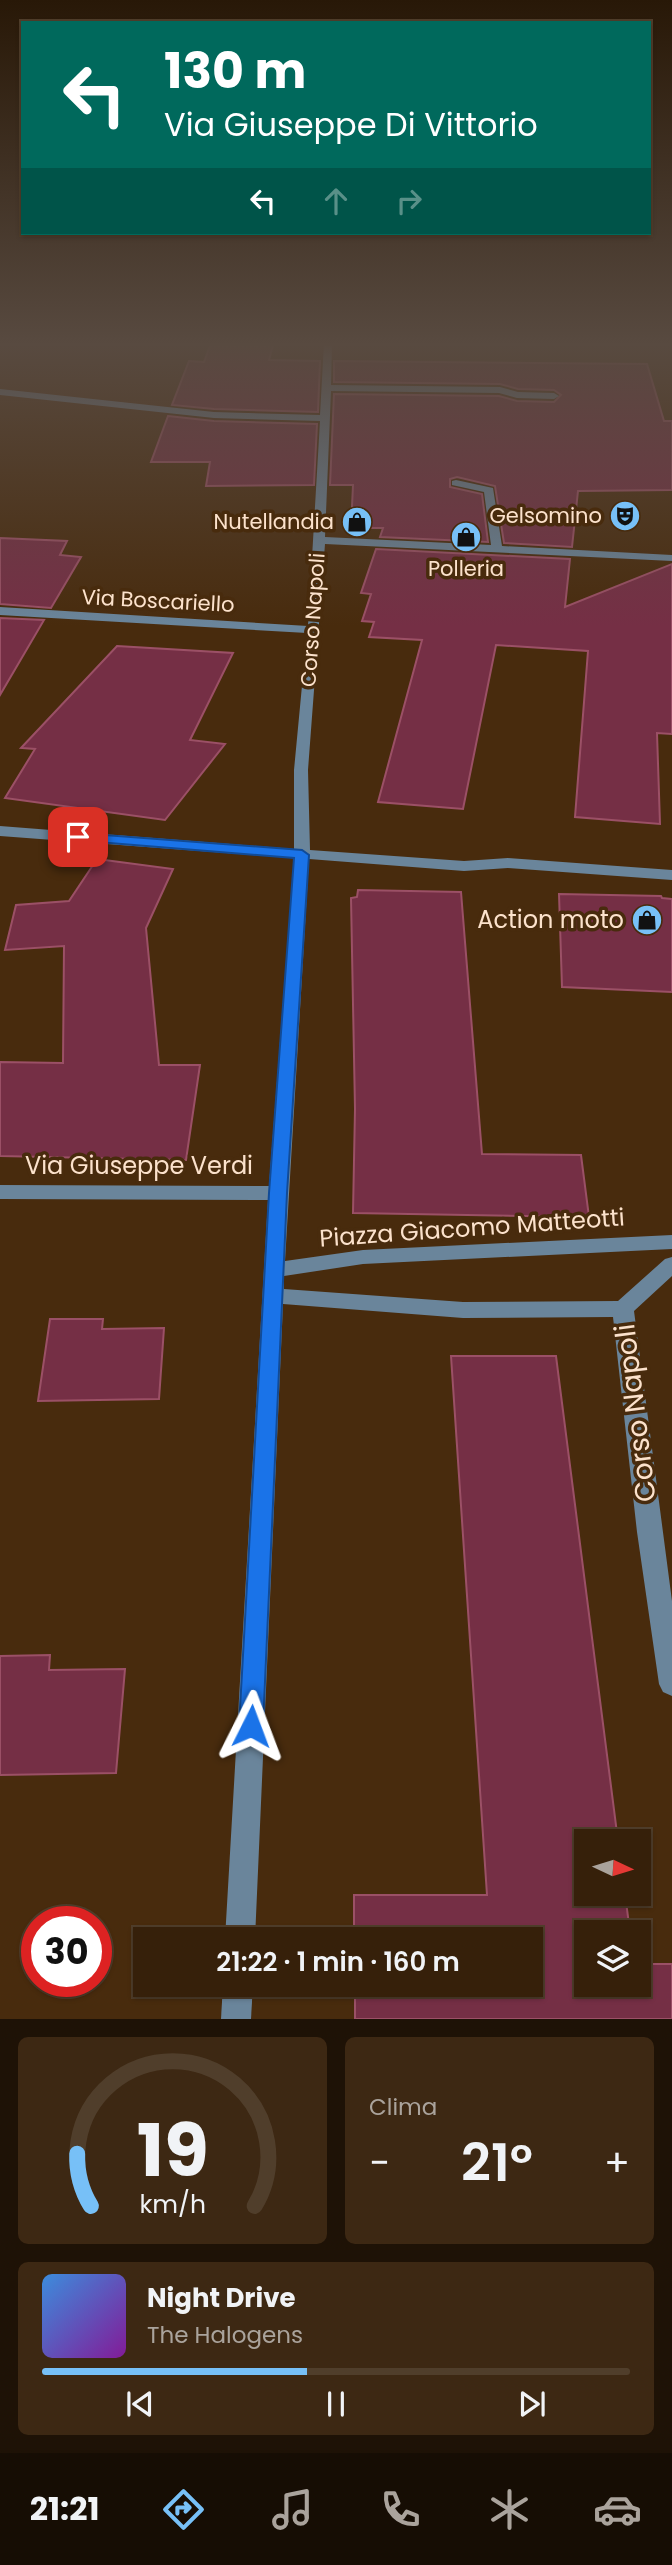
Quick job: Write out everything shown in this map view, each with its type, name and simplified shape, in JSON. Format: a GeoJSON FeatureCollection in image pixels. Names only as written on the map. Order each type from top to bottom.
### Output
{"type":"FeatureCollection","features":[{"type":"Feature","properties":{"kind":"street","name":"Corso Napoli"},"geometry":{"type":"LineString","coordinates":[[241,1927],[278,1193],[302,855],[302,770],[314,629],[323,437]]}},
{"type":"Feature","properties":{"kind":"street"},"geometry":{"type":"LineString","coordinates":[[456,483],[489,490],[497,548]]}},
{"type":"Feature","properties":{"kind":"street"},"geometry":{"type":"LineString","coordinates":[[319,540],[672,558]]}},
{"type":"Feature","properties":{"kind":"street","name":"Via Boscariello"},"geometry":{"type":"LineString","coordinates":[[0,611],[314,629]]}},
{"type":"Feature","properties":{"kind":"street"},"geometry":{"type":"LineString","coordinates":[[0,831],[464,866],[508,863],[672,876]]}},
{"type":"Feature","properties":{"kind":"street","name":"Via Giuseppe Verdi"},"geometry":{"type":"LineString","coordinates":[[0,1192],[278,1193]]}},
{"type":"Feature","properties":{"kind":"street","name":"Piazza Giacomo Matteotti"},"geometry":{"type":"LineString","coordinates":[[275,1270],[363,1256],[672,1242]]}},
{"type":"Feature","properties":{"kind":"street"},"geometry":{"type":"LineString","coordinates":[[273,1296],[463,1311],[623,1309],[672,1264]]}},
{"type":"Feature","properties":{"kind":"street","name":"Corso Napoli"},"geometry":{"type":"LineString","coordinates":[[623,1309],[649,1532],[672,1684]]}},
{"type":"Feature","properties":{"kind":"street"},"geometry":{"type":"LineString","coordinates":[[236,2019],[237,1997]]}},
{"type":"Feature","properties":{"kind":"building"},"geometry":{"type":"Polygon","coordinates":[[[160,437],[316,437],[314,485],[206,486],[210,462],[151,462],[160,437]]]}},
{"type":"Feature","properties":{"kind":"building"},"geometry":{"type":"Polygon","coordinates":[[[332,437],[672,437],[672,490],[578,491],[572,547],[504,543],[495,486],[457,477],[450,479],[450,487],[482,494],[488,542],[380,537],[383,528],[351,528],[353,485],[330,485],[332,437]]]}},
{"type":"Feature","properties":{"kind":"building"},"geometry":{"type":"Polygon","coordinates":[[[0,538],[67,541],[60,555],[81,557],[51,608],[0,604],[0,538]]]}},
{"type":"Feature","properties":{"kind":"building"},"geometry":{"type":"Polygon","coordinates":[[[376,549],[570,559],[565,607],[672,564],[672,734],[657,733],[660,824],[575,817],[588,651],[496,645],[463,809],[378,802],[422,640],[369,637],[374,622],[362,621],[371,594],[361,593],[376,549]]]}},
{"type":"Feature","properties":{"kind":"building"},"geometry":{"type":"Polygon","coordinates":[[[0,618],[44,620],[0,695],[0,618]]]}},
{"type":"Feature","properties":{"kind":"building"},"geometry":{"type":"Polygon","coordinates":[[[117,646],[233,653],[190,740],[225,744],[165,820],[5,798],[35,749],[21,748],[117,646]]]}},
{"type":"Feature","properties":{"kind":"building"},"geometry":{"type":"Polygon","coordinates":[[[97,859],[173,869],[146,928],[159,1065],[200,1065],[186,1160],[0,1156],[0,1062],[63,1063],[64,946],[5,950],[16,905],[69,901],[97,859]]]}},
{"type":"Feature","properties":{"kind":"building"},"geometry":{"type":"Polygon","coordinates":[[[358,890],[461,892],[482,1154],[581,1155],[589,1217],[353,1213],[355,1109],[351,898],[357,897],[358,890]]]}},
{"type":"Feature","properties":{"kind":"building"},"geometry":{"type":"Polygon","coordinates":[[[559,894],[661,896],[672,899],[672,992],[562,987],[559,894]]]}},
{"type":"Feature","properties":{"kind":"building"},"geometry":{"type":"Polygon","coordinates":[[[50,1319],[103,1319],[102,1329],[164,1328],[159,1399],[38,1401],[50,1319]]]}},
{"type":"Feature","properties":{"kind":"building"},"geometry":{"type":"Polygon","coordinates":[[[451,1356],[556,1356],[616,1829],[574,1829],[574,1906],[627,1906],[628,1920],[574,1920],[574,1997],[651,1997],[651,1964],[672,1964],[672,2019],[355,2019],[355,1997],[543,1997],[543,1927],[354,1927],[354,1895],[487,1895],[451,1356]]]}},
{"type":"Feature","properties":{"kind":"building"},"geometry":{"type":"Polygon","coordinates":[[[50,1655],[49,1670],[125,1669],[116,1773],[0,1775],[0,1656],[50,1655]]]}},
{"type":"Feature","properties":{"kind":"place","name":"Gelsomino"},"geometry":{"type":"Point","coordinates":[625,516]}},
{"type":"Feature","properties":{"kind":"place","name":"Nutellandia"},"geometry":{"type":"Point","coordinates":[357,522]}},
{"type":"Feature","properties":{"kind":"place","name":"Polleria"},"geometry":{"type":"Point","coordinates":[466,537]}},
{"type":"Feature","properties":{"kind":"place","name":"Action moto"},"geometry":{"type":"Point","coordinates":[647,920]}},
{"type":"Feature","properties":{"kind":"route"},"geometry":{"type":"LineString","coordinates":[[78,837],[302,855],[278,1193],[251,1726]]}}]}
